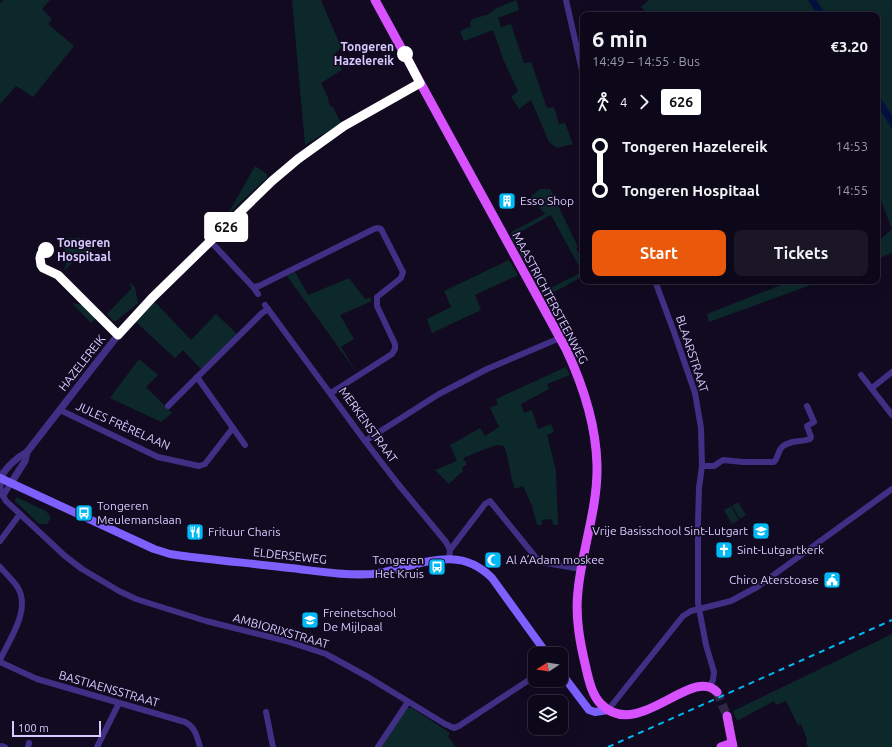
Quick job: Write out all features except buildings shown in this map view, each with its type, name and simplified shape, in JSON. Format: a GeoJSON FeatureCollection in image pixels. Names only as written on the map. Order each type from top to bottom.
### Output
{"type":"FeatureCollection","features":[{"type":"Feature","properties":{"kind":"main road","name":"MAASTRICHTERSTEENWEG"},"geometry":{"type":"LineString","coordinates":[[375,0],[560,338],[575,369],[586,400],[597,454],[597,476],[595,498],[581,569],[577,610],[580,641],[593,693],[601,705],[608,710]]}},
{"type":"Feature","properties":{"kind":"main road","name":"ELDERSEWEG"},"geometry":{"type":"LineString","coordinates":[[0,478],[148,546],[170,554],[355,574],[386,572],[449,554],[476,565],[487,573],[497,584],[542,647]]}},
{"type":"Feature","properties":{"kind":"main road"},"geometry":{"type":"LineString","coordinates":[[568,682],[589,710],[595,712],[608,710],[619,715],[634,715],[689,690],[704,685],[713,689]]}},
{"type":"Feature","properties":{"kind":"main road"},"geometry":{"type":"LineString","coordinates":[[721,747],[733,745],[727,716]]}},
{"type":"Feature","properties":{"kind":"street"},"geometry":{"type":"LineString","coordinates":[[566,0],[580,62]]}},
{"type":"Feature","properties":{"kind":"street","name":"HAZELEREIK"},"geometry":{"type":"LineString","coordinates":[[0,478],[20,455],[26,452],[118,335],[152,298],[272,181],[312,148],[344,126],[420,83]]}},
{"type":"Feature","properties":{"kind":"street"},"geometry":{"type":"LineString","coordinates":[[253,287],[259,286],[374,229],[381,229],[403,272],[402,278],[377,297],[376,300],[377,306],[395,344],[395,349],[392,354],[331,393]]}},
{"type":"Feature","properties":{"kind":"street"},"geometry":{"type":"LineString","coordinates":[[210,242],[258,294]]}},
{"type":"Feature","properties":{"kind":"street","name":"BLAARSTRAAT"},"geometry":{"type":"LineString","coordinates":[[656,284],[695,392],[700,428],[702,466],[699,488],[698,602],[706,645],[714,672],[713,689]]}},
{"type":"Feature","properties":{"kind":"street","name":"MERKENSTRAAT"},"geometry":{"type":"LineString","coordinates":[[197,377],[267,307],[365,441],[446,542],[449,554]]}},
{"type":"Feature","properties":{"kind":"street"},"geometry":{"type":"LineString","coordinates":[[365,441],[439,394],[487,370],[560,338]]}},
{"type":"Feature","properties":{"kind":"street"},"geometry":{"type":"LineString","coordinates":[[872,388],[892,372]]}},
{"type":"Feature","properties":{"kind":"street"},"geometry":{"type":"LineString","coordinates":[[861,375],[892,415]]}},
{"type":"Feature","properties":{"kind":"street"},"geometry":{"type":"LineString","coordinates":[[168,406],[197,377],[245,446]]}},
{"type":"Feature","properties":{"kind":"street"},"geometry":{"type":"LineString","coordinates":[[702,466],[714,466],[722,460],[774,462],[782,448],[799,440],[805,441],[810,439],[811,437],[807,426],[814,422],[807,406]]}},
{"type":"Feature","properties":{"kind":"street","name":"JULES FRÈRELAAN"},"geometry":{"type":"LineString","coordinates":[[60,410],[158,457],[199,466],[205,464],[232,428]]}},
{"type":"Feature","properties":{"kind":"street","name":"HAZELEREIK"},"geometry":{"type":"LineString","coordinates":[[11,483],[25,460],[26,452]]}},
{"type":"Feature","properties":{"kind":"street"},"geometry":{"type":"LineString","coordinates":[[0,478],[2,497]]}},
{"type":"Feature","properties":{"kind":"street"},"geometry":{"type":"LineString","coordinates":[[2,497],[11,483]]}},
{"type":"Feature","properties":{"kind":"street"},"geometry":{"type":"LineString","coordinates":[[608,710],[683,616],[691,611],[731,601],[757,587],[892,489]]}},
{"type":"Feature","properties":{"kind":"street","name":"AMBIORIXSTRAAT"},"geometry":{"type":"LineString","coordinates":[[2,497],[65,556],[82,569],[136,599],[206,621],[286,641],[326,654],[368,677],[451,727],[457,727],[528,681]]}},
{"type":"Feature","properties":{"kind":"street"},"geometry":{"type":"LineString","coordinates":[[449,554],[485,504],[490,501],[540,562],[581,569]]}},
{"type":"Feature","properties":{"kind":"street"},"geometry":{"type":"LineString","coordinates":[[0,541],[20,514]]}},
{"type":"Feature","properties":{"kind":"street"},"geometry":{"type":"LineString","coordinates":[[0,567],[18,587],[23,604],[19,621],[0,661]]}},
{"type":"Feature","properties":{"kind":"street","name":"BASTIAENSSTRAAT"},"geometry":{"type":"LineString","coordinates":[[0,661],[37,679],[188,723],[196,732],[200,747]]}},
{"type":"Feature","properties":{"kind":"street"},"geometry":{"type":"LineString","coordinates":[[378,747],[408,702]]}},
{"type":"Feature","properties":{"kind":"street"},"geometry":{"type":"LineString","coordinates":[[97,747],[119,703]]}},
{"type":"Feature","properties":{"kind":"street"},"geometry":{"type":"LineString","coordinates":[[266,712],[273,747]]}},
{"type":"Feature","properties":{"kind":"green space"},"geometry":{"type":"Polygon","coordinates":[[[3,0],[50,0],[42,9],[52,19],[48,24],[74,46],[33,97],[16,86],[0,104],[0,3],[3,0]]]}},
{"type":"Feature","properties":{"kind":"green space"},"geometry":{"type":"Polygon","coordinates":[[[292,0],[321,0],[341,47],[334,55],[342,70],[321,83],[331,107],[333,107],[341,123],[305,145],[292,0]]]}},
{"type":"Feature","properties":{"kind":"green space"},"geometry":{"type":"Polygon","coordinates":[[[516,0],[519,10],[498,18],[501,27],[511,24],[524,63],[531,62],[547,108],[554,107],[559,124],[565,123],[573,144],[557,148],[549,142],[531,100],[519,109],[511,97],[518,91],[503,59],[493,30],[464,41],[460,31],[471,26],[470,22],[473,19],[489,14],[495,9],[516,0]]]}},
{"type":"Feature","properties":{"kind":"green space"},"geometry":{"type":"Polygon","coordinates":[[[649,0],[808,0],[816,12],[646,12],[641,7],[649,0]]]}},
{"type":"Feature","properties":{"kind":"green space"},"geometry":{"type":"Polygon","coordinates":[[[816,0],[892,0],[892,116],[880,98],[880,12],[824,12],[816,0]]]}},
{"type":"Feature","properties":{"kind":"green space"},"geometry":{"type":"Polygon","coordinates":[[[880,110],[892,128],[892,229],[880,198],[880,110]]]}},
{"type":"Feature","properties":{"kind":"green space"},"geometry":{"type":"Polygon","coordinates":[[[255,166],[267,174],[267,178],[228,214],[255,166]]]}},
{"type":"Feature","properties":{"kind":"green space"},"geometry":{"type":"Polygon","coordinates":[[[540,189],[550,189],[578,247],[576,248],[580,255],[580,268],[551,215],[518,233],[519,236],[515,239],[526,260],[531,258],[533,262],[526,265],[511,237],[511,233],[545,214],[531,197],[540,189]]]}},
{"type":"Feature","properties":{"kind":"green space"},"geometry":{"type":"Polygon","coordinates":[[[892,229],[892,253],[880,258],[880,239],[892,229]]]}},
{"type":"Feature","properties":{"kind":"green space"},"geometry":{"type":"Polygon","coordinates":[[[59,238],[86,238],[83,241],[93,251],[81,263],[76,259],[65,270],[68,256],[57,241],[59,238]]]}},
{"type":"Feature","properties":{"kind":"green space"},"geometry":{"type":"Polygon","coordinates":[[[509,260],[518,275],[475,295],[481,310],[432,333],[427,319],[451,307],[444,291],[509,260]]]}},
{"type":"Feature","properties":{"kind":"green space"},"geometry":{"type":"Polygon","coordinates":[[[295,272],[308,295],[349,278],[365,299],[370,298],[372,301],[340,315],[354,339],[341,347],[357,373],[287,276],[295,272]]]}},
{"type":"Feature","properties":{"kind":"green space"},"geometry":{"type":"Polygon","coordinates":[[[580,273],[580,278],[544,298],[541,293],[580,273]]]}},
{"type":"Feature","properties":{"kind":"green space"},"geometry":{"type":"Polygon","coordinates":[[[131,283],[135,288],[138,303],[116,321],[113,321],[107,314],[132,288],[130,285],[131,283]]]}},
{"type":"Feature","properties":{"kind":"green space"},"geometry":{"type":"Polygon","coordinates":[[[783,284],[814,284],[709,322],[707,314],[783,284]]]}},
{"type":"Feature","properties":{"kind":"green space"},"geometry":{"type":"Polygon","coordinates":[[[154,301],[191,340],[216,314],[237,334],[201,369],[183,350],[175,358],[135,321],[154,301]]]}},
{"type":"Feature","properties":{"kind":"green space"},"geometry":{"type":"Polygon","coordinates":[[[72,303],[82,305],[96,318],[91,323],[72,303]]]}},
{"type":"Feature","properties":{"kind":"green space"},"geometry":{"type":"Polygon","coordinates":[[[139,359],[158,375],[146,387],[172,413],[161,422],[110,398],[139,359]]]}},
{"type":"Feature","properties":{"kind":"green space"},"geometry":{"type":"Polygon","coordinates":[[[566,367],[570,375],[547,384],[549,389],[521,404],[524,413],[532,410],[538,429],[551,424],[554,432],[547,435],[556,471],[557,525],[554,525],[551,519],[542,520],[542,525],[537,525],[532,506],[523,486],[515,489],[504,446],[496,445],[463,458],[467,464],[462,468],[463,471],[449,484],[435,470],[457,461],[450,445],[480,428],[485,436],[499,427],[490,408],[498,404],[496,399],[566,367]]]}},
{"type":"Feature","properties":{"kind":"green space"},"geometry":{"type":"Polygon","coordinates":[[[16,497],[46,511],[51,518],[47,524],[39,524],[15,501],[16,497]]]}},
{"type":"Feature","properties":{"kind":"green space"},"geometry":{"type":"Polygon","coordinates":[[[738,502],[746,515],[740,519],[732,506],[738,502]]]}},
{"type":"Feature","properties":{"kind":"green space"},"geometry":{"type":"Polygon","coordinates":[[[731,506],[739,520],[732,524],[724,510],[731,506]]]}},
{"type":"Feature","properties":{"kind":"green space"},"geometry":{"type":"Polygon","coordinates":[[[892,634],[892,747],[808,747],[806,743],[807,739],[801,724],[798,725],[786,701],[776,705],[774,701],[737,721],[733,711],[892,634]]]}},
{"type":"Feature","properties":{"kind":"green space"},"geometry":{"type":"Polygon","coordinates":[[[412,708],[450,733],[448,737],[456,747],[380,747],[405,710],[412,708]]]}},
{"type":"Feature","properties":{"kind":"shaded area"},"geometry":{"type":"Polygon","coordinates":[[[808,0],[816,0],[824,12],[816,12],[808,0]]]}},
{"type":"Feature","properties":{"kind":"shaded area"},"geometry":{"type":"Polygon","coordinates":[[[880,98],[892,116],[892,128],[880,110],[880,98]]]}},
{"type":"Feature","properties":{"kind":"tunnel"},"geometry":{"type":"LineString","coordinates":[[717,692],[727,716]]}},
{"type":"Feature","properties":{"kind":"railway"},"geometry":{"type":"LineString","coordinates":[[608,747],[892,620]]}},
{"type":"Feature","properties":{"kind":"bus line","name":"626"},"geometry":{"type":"LineString","coordinates":[[46,250],[41,254],[40,258],[43,268],[58,275],[98,317],[118,335],[152,298],[272,181],[298,159],[344,126],[420,83],[405,54]]}},
{"type":"Feature","properties":{"kind":"place","name":"Tongeren Hazelereik"},"geometry":{"type":"Point","coordinates":[405,54]}},
{"type":"Feature","properties":{"kind":"place","name":"Esso Shop"},"geometry":{"type":"Point","coordinates":[507,201]}},
{"type":"Feature","properties":{"kind":"place","name":"Tongeren Hospitaal"},"geometry":{"type":"Point","coordinates":[46,250]}},
{"type":"Feature","properties":{"kind":"place","name":"Tongeren Meulemanslaan"},"geometry":{"type":"Point","coordinates":[84,513]}},
{"type":"Feature","properties":{"kind":"place","name":"Vrije Basisschool Sint-Lutgart"},"geometry":{"type":"Point","coordinates":[761,531]}},
{"type":"Feature","properties":{"kind":"place","name":"Frituur Charis"},"geometry":{"type":"Point","coordinates":[195,532]}},
{"type":"Feature","properties":{"kind":"place","name":"Sint-Lutgartkerk"},"geometry":{"type":"Point","coordinates":[724,550]}},
{"type":"Feature","properties":{"kind":"place","name":"Al A’Adam moskee"},"geometry":{"type":"Point","coordinates":[493,560]}},
{"type":"Feature","properties":{"kind":"place","name":"Tongeren Het Kruis"},"geometry":{"type":"Point","coordinates":[437,567]}},
{"type":"Feature","properties":{"kind":"place","name":"Chiro Aterstoase"},"geometry":{"type":"Point","coordinates":[832,580]}},
{"type":"Feature","properties":{"kind":"place","name":"Freinetschool De Mijlpaal"},"geometry":{"type":"Point","coordinates":[310,620]}}]}
